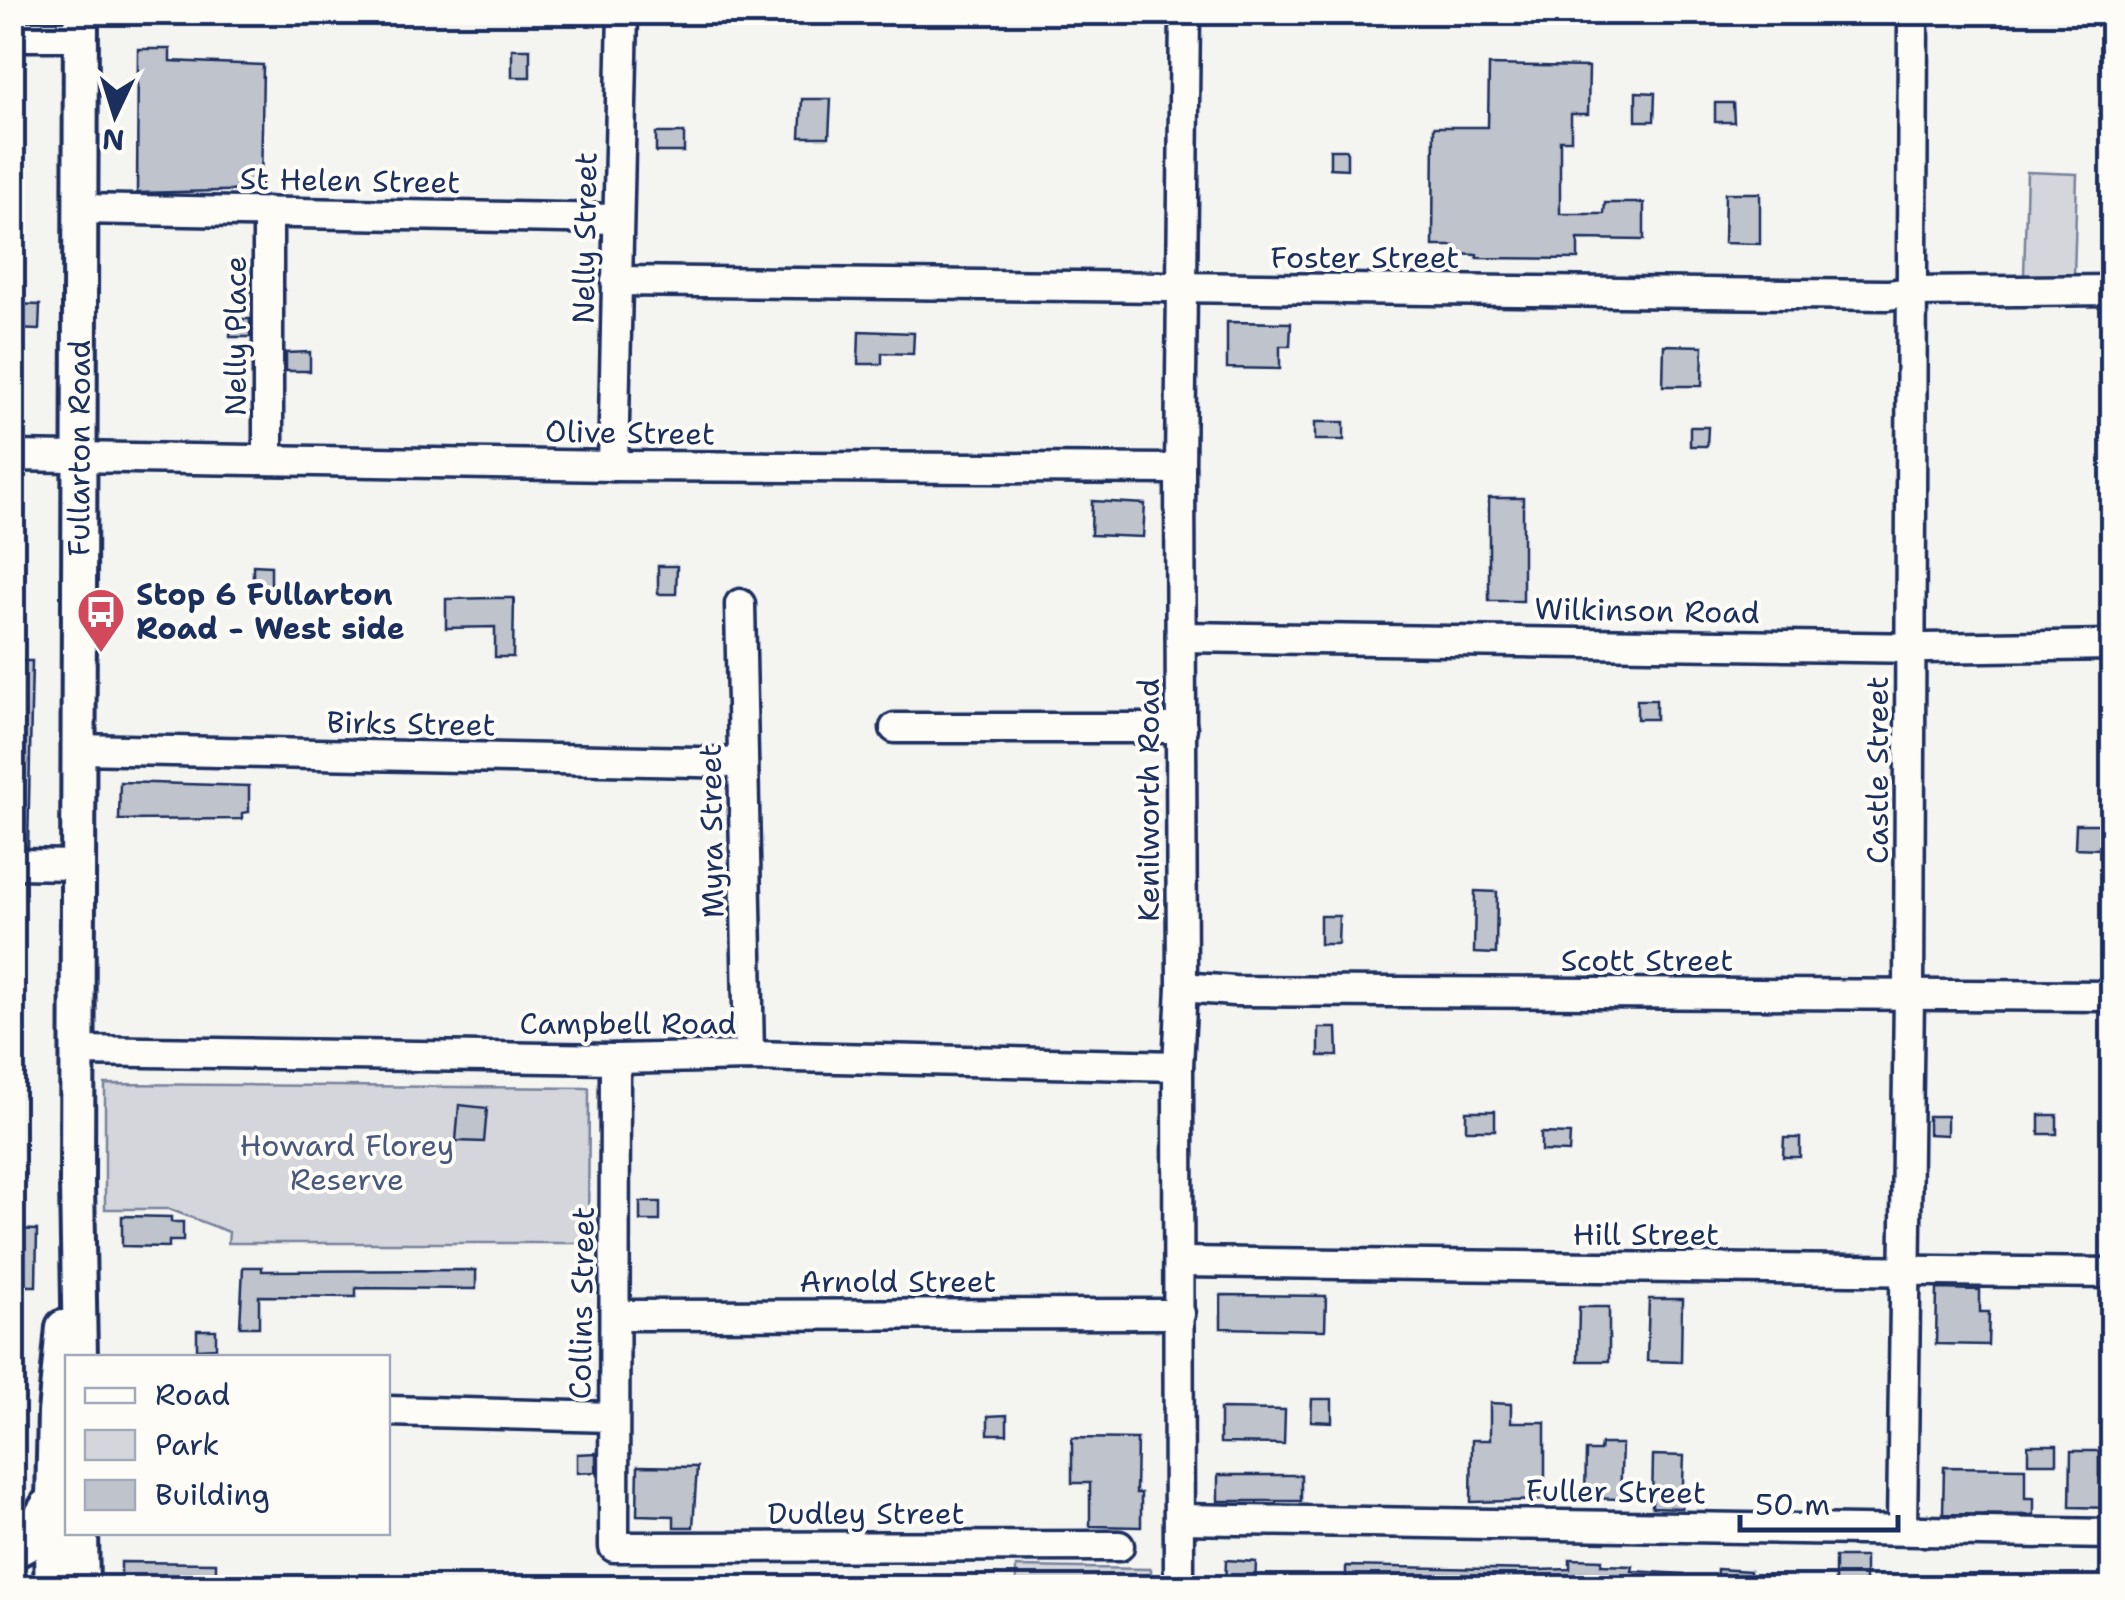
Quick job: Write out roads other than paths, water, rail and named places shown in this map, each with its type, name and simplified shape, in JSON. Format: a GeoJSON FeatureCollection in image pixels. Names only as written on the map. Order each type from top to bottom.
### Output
{"type":"FeatureCollection","features":[{"type":"Feature","properties":{"kind":"highway"},"geometry":{"type":"LineString","coordinates":[[12,1547],[36,1531],[65,1520]]}},
{"type":"Feature","properties":{"kind":"main road","name":"Fullarton Road"},"geometry":{"type":"LineString","coordinates":[[80,1355],[76,1183],[81,24]]}},
{"type":"Feature","properties":{"kind":"main road","name":"Fullarton Road"},"geometry":{"type":"LineString","coordinates":[[65,1510],[55,1413],[76,1183]]}},
{"type":"Feature","properties":{"kind":"main road","name":"Fullarton Road"},"geometry":{"type":"LineString","coordinates":[[51,1588],[65,1525]]}},
{"type":"Feature","properties":{"kind":"main road","name":"Fullarton Road"},"geometry":{"type":"LineString","coordinates":[[70,1535],[82,1588]]}},
{"type":"Feature","properties":{"kind":"street","name":"Nelly Street"},"geometry":{"type":"LineString","coordinates":[[613,466],[623,12]]}},
{"type":"Feature","properties":{"kind":"street","name":"Kenilworth Road"},"geometry":{"type":"LineString","coordinates":[[1180,1588],[1178,1066],[1182,987],[1180,469],[1185,12]]}},
{"type":"Feature","properties":{"kind":"street","name":"Castle Street"},"geometry":{"type":"LineString","coordinates":[[1902,1529],[1909,995],[1913,12]]}},
{"type":"Feature","properties":{"kind":"street"},"geometry":{"type":"LineString","coordinates":[[12,36],[81,24]]}},
{"type":"Feature","properties":{"kind":"street","name":"St Helen Street"},"geometry":{"type":"LineString","coordinates":[[80,209],[618,219]]}},
{"type":"Feature","properties":{"kind":"street","name":"Nelly Place"},"geometry":{"type":"LineString","coordinates":[[268,212],[268,460]]}},
{"type":"Feature","properties":{"kind":"street","name":"Foster Street"},"geometry":{"type":"LineString","coordinates":[[616,280],[1181,290],[1868,295],[2112,290]]}},
{"type":"Feature","properties":{"kind":"street","name":"Olive Street"},"geometry":{"type":"LineString","coordinates":[[12,456],[613,466],[1180,469]]}},
{"type":"Feature","properties":{"kind":"street","name":"Myra Street"},"geometry":{"type":"LineString","coordinates":[[740,604],[748,1056]]}},
{"type":"Feature","properties":{"kind":"street","name":"Wilkinson Road"},"geometry":{"type":"LineString","coordinates":[[1181,637],[1911,648],[2112,645]]}},
{"type":"Feature","properties":{"kind":"street"},"geometry":{"type":"LineString","coordinates":[[896,728],[1182,728]]}},
{"type":"Feature","properties":{"kind":"street","name":"Birks Street"},"geometry":{"type":"LineString","coordinates":[[78,749],[743,763]]}},
{"type":"Feature","properties":{"kind":"street"},"geometry":{"type":"LineString","coordinates":[[12,864],[78,865]]}},
{"type":"Feature","properties":{"kind":"street","name":"Scott Street"},"geometry":{"type":"LineString","coordinates":[[1182,987],[1234,991],[2112,996]]}},
{"type":"Feature","properties":{"kind":"street","name":"Campbell Road"},"geometry":{"type":"LineString","coordinates":[[77,1051],[614,1060],[748,1056],[1178,1066]]}},
{"type":"Feature","properties":{"kind":"street","name":"Collins Street"},"geometry":{"type":"LineString","coordinates":[[614,1060],[614,1546]]}},
{"type":"Feature","properties":{"kind":"street","name":"Hill Street"},"geometry":{"type":"LineString","coordinates":[[1180,1262],[2112,1273]]}},
{"type":"Feature","properties":{"kind":"street","name":"Arnold Street"},"geometry":{"type":"LineString","coordinates":[[616,1315],[1180,1314]]}},
{"type":"Feature","properties":{"kind":"street"},"geometry":{"type":"LineString","coordinates":[[390,1411],[613,1417]]}},
{"type":"Feature","properties":{"kind":"street","name":"Fuller Street"},"geometry":{"type":"LineString","coordinates":[[1180,1519],[2112,1534]]}},
{"type":"Feature","properties":{"kind":"street","name":"Dudley Street"},"geometry":{"type":"LineString","coordinates":[[614,1546],[1119,1546]]}},
{"type":"Feature","properties":{"kind":"place","name":"Stop 6 Fullarton Road - West side"},"geometry":{"type":"Point","coordinates":[101,654]}},
{"type":"Feature","properties":{"kind":"park label","name":"Howard Florey Reserve"},"geometry":{"type":"Point","coordinates":[347,1163]}}]}
